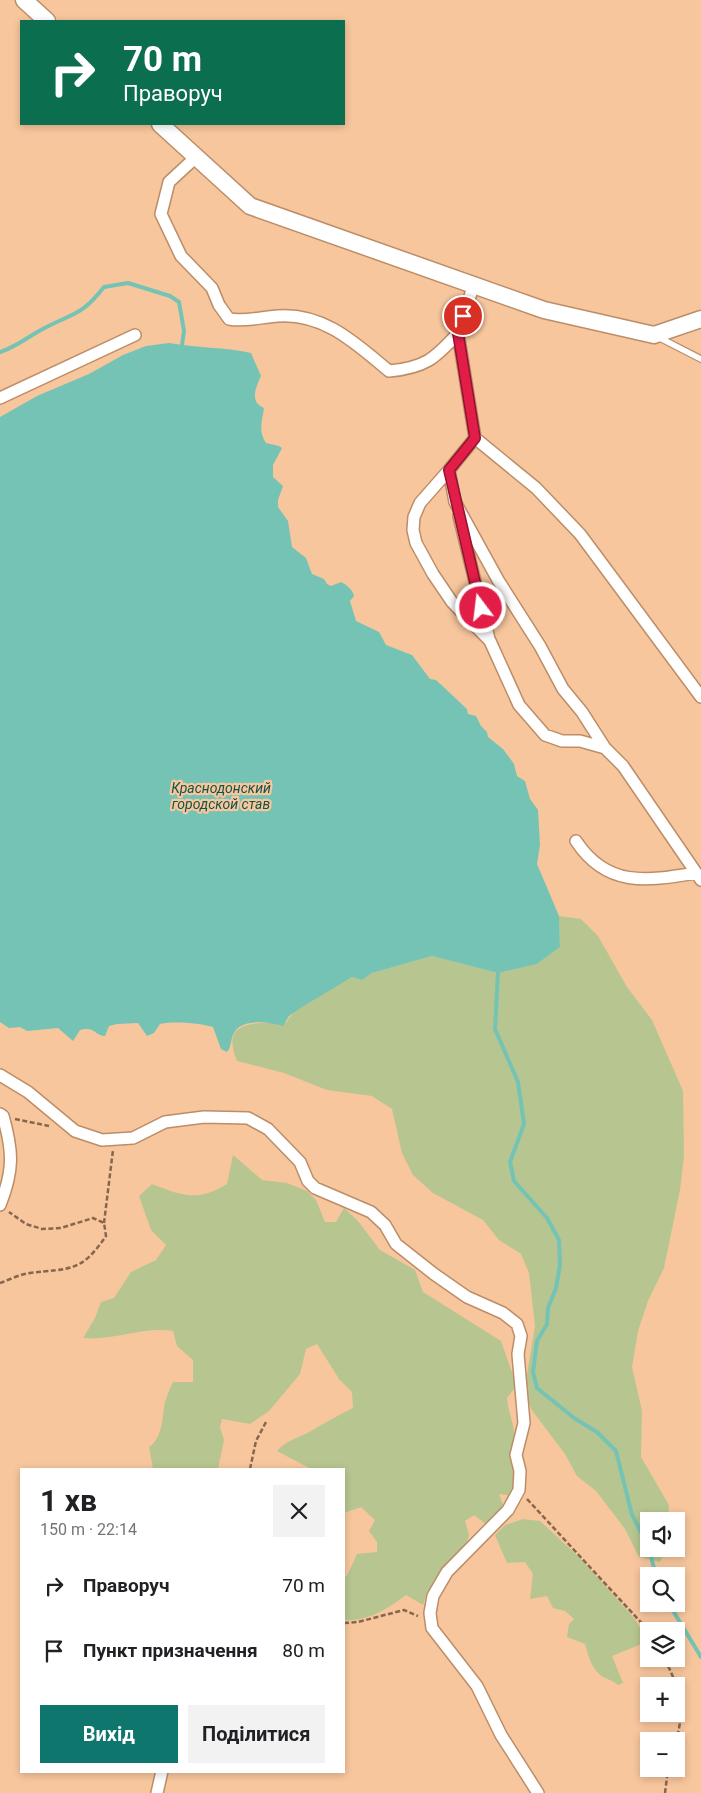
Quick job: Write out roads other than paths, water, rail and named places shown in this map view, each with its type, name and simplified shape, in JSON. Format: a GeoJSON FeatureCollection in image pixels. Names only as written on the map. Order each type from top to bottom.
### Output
{"type":"FeatureCollection","features":[{"type":"Feature","properties":{"kind":"main road"},"geometry":{"type":"LineString","coordinates":[[24,0],[46,20]]}},
{"type":"Feature","properties":{"kind":"main road"},"geometry":{"type":"LineString","coordinates":[[161,125],[250,206],[544,310],[654,335],[701,318]]}},
{"type":"Feature","properties":{"kind":"street"},"geometry":{"type":"LineString","coordinates":[[196,157],[169,182],[161,214],[181,256],[212,288],[219,305],[229,319],[243,321],[278,316],[302,317],[333,327],[355,342],[390,371],[411,369],[428,362],[442,351],[458,333],[474,284]]}},
{"type":"Feature","properties":{"kind":"street"},"geometry":{"type":"LineString","coordinates":[[458,333],[475,438],[536,488],[580,534],[701,697]]}},
{"type":"Feature","properties":{"kind":"street"},"geometry":{"type":"LineString","coordinates":[[0,398],[135,335]]}},
{"type":"Feature","properties":{"kind":"street"},"geometry":{"type":"LineString","coordinates":[[475,438],[420,503],[414,517],[413,530],[416,543],[452,602],[490,641]]}},
{"type":"Feature","properties":{"kind":"street"},"geometry":{"type":"LineString","coordinates":[[449,470],[455,502],[490,641],[519,705],[545,735],[562,741],[580,741],[605,748]]}},
{"type":"Feature","properties":{"kind":"street"},"geometry":{"type":"LineString","coordinates":[[455,502],[563,689],[582,712],[605,748],[623,766],[698,877]]}},
{"type":"Feature","properties":{"kind":"street"},"geometry":{"type":"LineString","coordinates":[[576,841],[587,858],[608,871],[631,879],[698,877]]}},
{"type":"Feature","properties":{"kind":"street"},"geometry":{"type":"LineString","coordinates":[[0,1075],[28,1092],[75,1131],[102,1140],[133,1138],[165,1122],[204,1117],[248,1118],[268,1129],[300,1162],[308,1181],[315,1188],[371,1212],[384,1225],[396,1244],[434,1274],[467,1297],[503,1313],[517,1324],[521,1336],[518,1354],[524,1423],[516,1455],[520,1471],[519,1490],[508,1510],[447,1572],[433,1596],[430,1613],[432,1628],[477,1686],[501,1735],[538,1793]]}},
{"type":"Feature","properties":{"kind":"street"},"geometry":{"type":"LineString","coordinates":[[2,1115],[12,1145],[9,1183],[2,1201]]}},
{"type":"Feature","properties":{"kind":"street"},"geometry":{"type":"LineString","coordinates":[[157,1793],[162,1773]]}},
{"type":"Feature","properties":{"kind":"lane"},"geometry":{"type":"LineString","coordinates":[[654,335],[701,359]]}},
{"type":"Feature","properties":{"kind":"water","name":"Краснодонский городской став"},"geometry":{"type":"Polygon","coordinates":[[[169,343],[251,353],[261,376],[255,398],[256,402],[264,408],[261,426],[262,434],[266,443],[282,448],[273,465],[273,477],[283,486],[278,500],[278,507],[288,521],[292,547],[306,558],[312,574],[324,579],[331,586],[341,582],[349,588],[354,596],[350,601],[356,621],[379,632],[386,645],[412,655],[430,679],[436,680],[467,709],[468,714],[476,716],[481,726],[487,732],[488,737],[503,749],[514,764],[517,776],[525,781],[530,799],[538,810],[540,845],[537,864],[559,916],[560,947],[537,964],[498,973],[432,956],[372,973],[362,980],[352,977],[289,1016],[283,1026],[256,1022],[238,1028],[234,1033],[227,1052],[221,1049],[213,1027],[201,1024],[160,1024],[154,1033],[147,1036],[138,1023],[117,1024],[109,1026],[105,1036],[89,1029],[80,1030],[73,1041],[58,1028],[27,1031],[20,1027],[9,1028],[0,1022],[0,417],[37,396],[89,374],[123,355],[146,346],[169,343]]]}},
{"type":"Feature","properties":{"kind":"waterway"},"geometry":{"type":"LineString","coordinates":[[0,352],[75,314],[96,297],[104,287],[128,283],[170,296],[179,302],[184,331],[182,345]]}},
{"type":"Feature","properties":{"kind":"waterway"},"geometry":{"type":"LineString","coordinates":[[498,973],[495,1029],[518,1082],[524,1124],[510,1162],[514,1181],[547,1218],[559,1240],[560,1265],[556,1288],[548,1308],[547,1324],[537,1341],[533,1372],[537,1388],[574,1418],[597,1432],[616,1451],[632,1515],[640,1530]]}},
{"type":"Feature","properties":{"kind":"waterway"},"geometry":{"type":"LineString","coordinates":[[651,1557],[654,1567]]}},
{"type":"Feature","properties":{"kind":"waterway"},"geometry":{"type":"LineString","coordinates":[[674,1612],[701,1657]]}}]}
